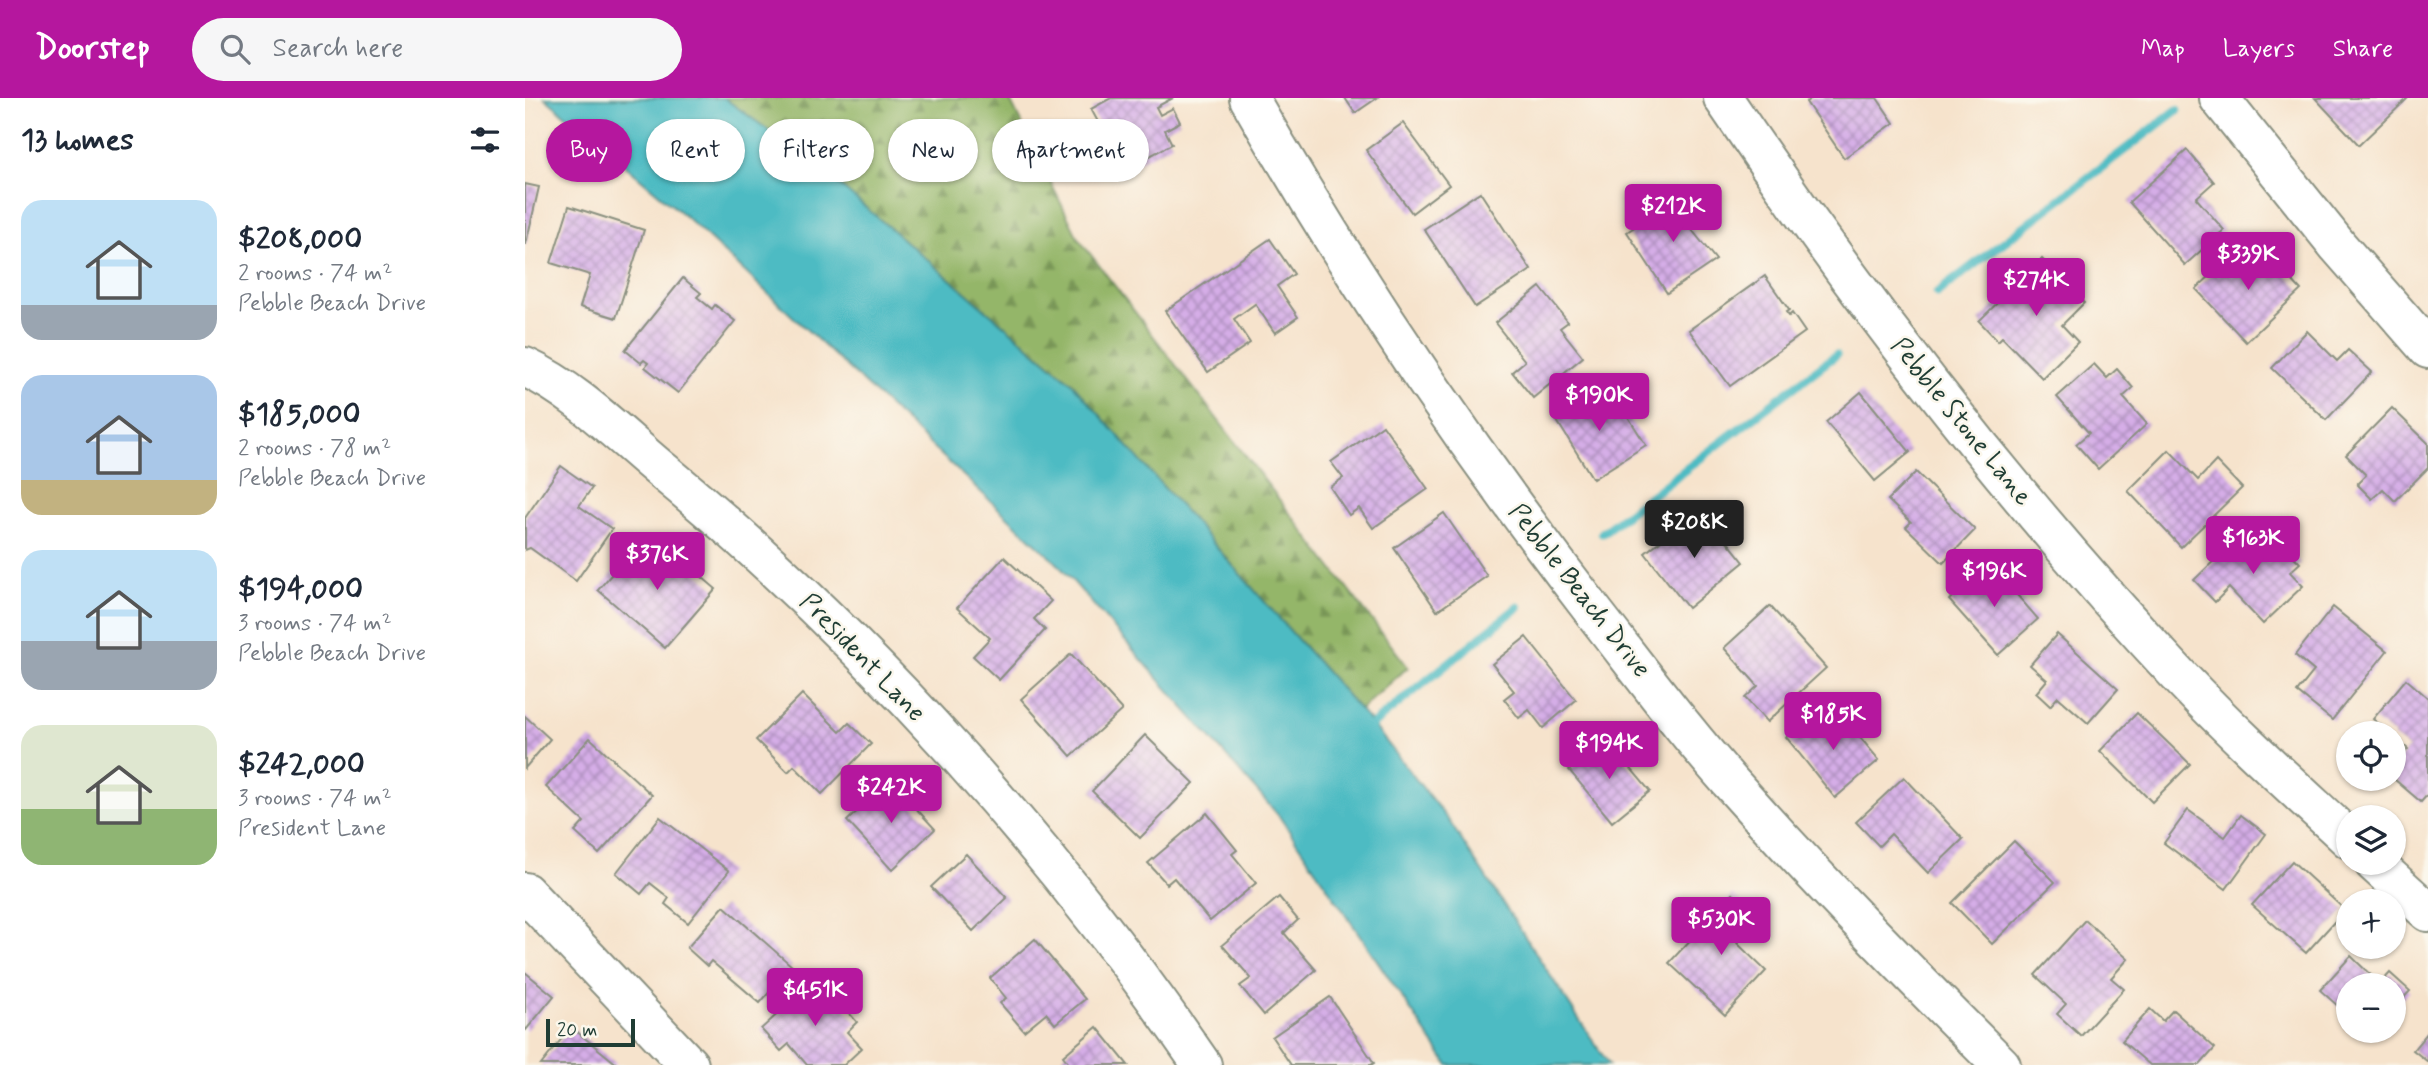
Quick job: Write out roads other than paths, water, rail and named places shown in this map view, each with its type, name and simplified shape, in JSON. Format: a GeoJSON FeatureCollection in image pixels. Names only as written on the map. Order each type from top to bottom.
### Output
{"type":"FeatureCollection","features":[{"type":"Feature","properties":{"kind":"street","name":"Pebble Beach Drive"},"geometry":{"type":"LineString","coordinates":[[1249,98],[1324,224],[1458,432],[1623,650],[1738,792],[1902,967],[2001,1065]]}},
{"type":"Feature","properties":{"kind":"street","name":"Pebble Stone Lane"},"geometry":{"type":"LineString","coordinates":[[1723,98],[1878,318],[2013,487],[2182,679],[2336,827]]}},
{"type":"Feature","properties":{"kind":"street"},"geometry":{"type":"LineString","coordinates":[[2219,98],[2338,246],[2428,349]]}},
{"type":"Feature","properties":{"kind":"street","name":"President Lane"},"geometry":{"type":"LineString","coordinates":[[525,367],[563,388],[690,494],[774,569],[874,668],[1026,836],[1137,976],[1202,1065]]}},
{"type":"Feature","properties":{"kind":"street"},"geometry":{"type":"LineString","coordinates":[[2387,875],[2428,912]]}},
{"type":"Feature","properties":{"kind":"street"},"geometry":{"type":"LineString","coordinates":[[525,892],[689,1065]]}},
{"type":"Feature","properties":{"kind":"water"},"geometry":{"type":"Polygon","coordinates":[[[545,98],[724,98],[759,123],[759,182],[836,182],[1071,382],[1373,725],[1449,821],[1609,1065],[1448,1065],[1279,816],[1056,562],[686,217],[632,171],[632,119],[570,119],[545,98]]]}},
{"type":"Feature","properties":{"kind":"waterway"},"geometry":{"type":"LineString","coordinates":[[1937,293],[2177,110]]}},
{"type":"Feature","properties":{"kind":"waterway"},"geometry":{"type":"LineString","coordinates":[[1602,533],[1836,355]]}},
{"type":"Feature","properties":{"kind":"waterway"},"geometry":{"type":"LineString","coordinates":[[1373,724],[1518,607]]}}]}
